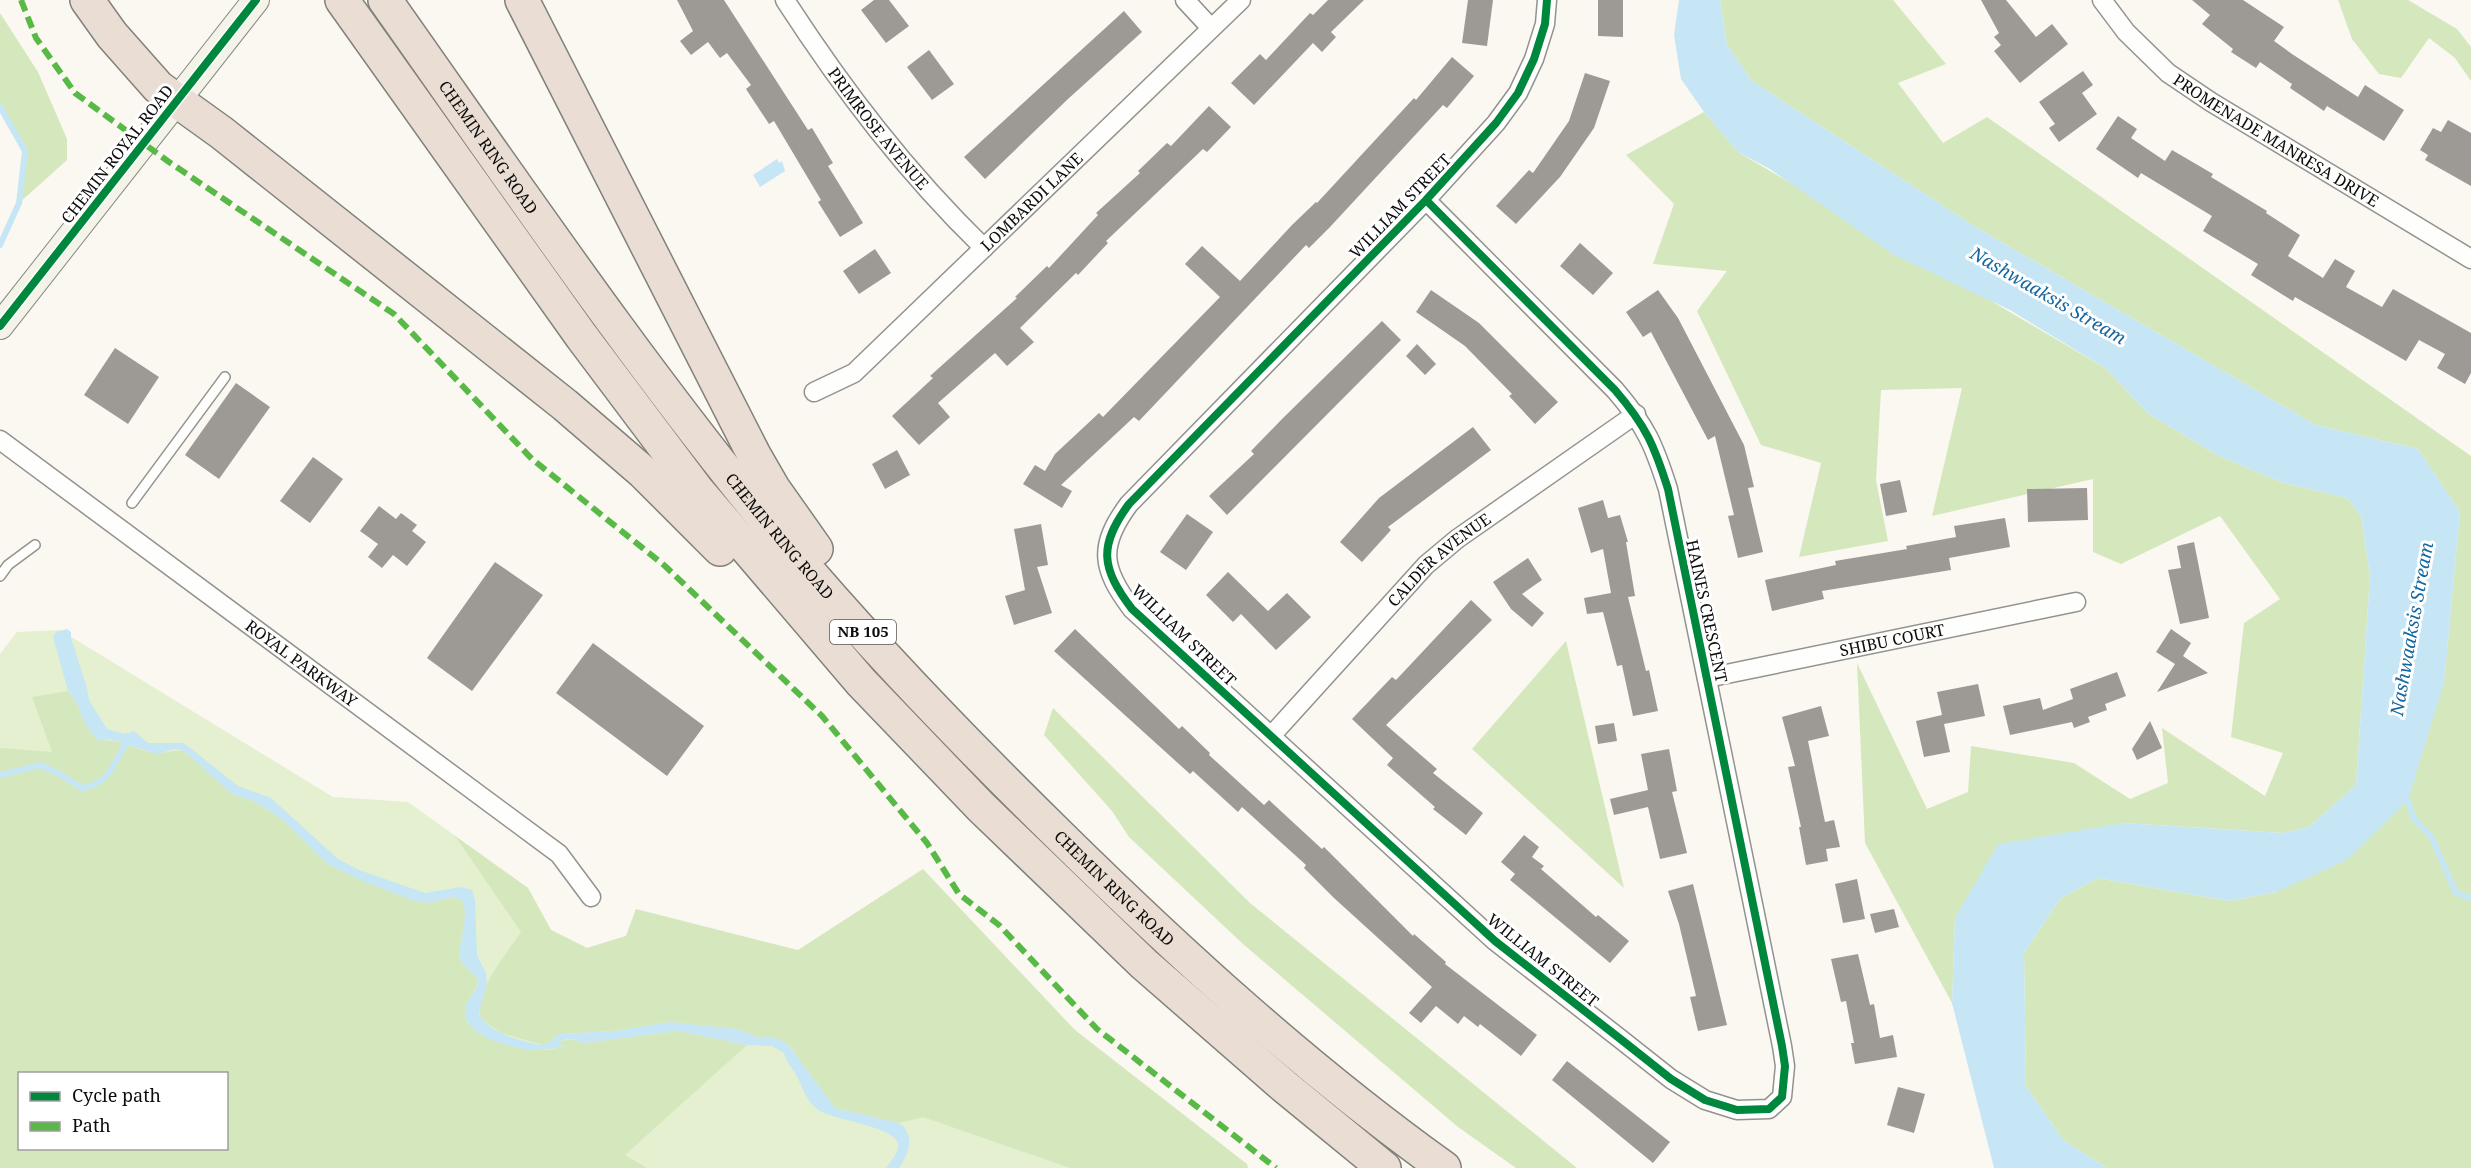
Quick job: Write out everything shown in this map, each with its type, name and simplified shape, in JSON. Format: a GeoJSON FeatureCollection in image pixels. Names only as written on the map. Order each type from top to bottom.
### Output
{"type":"FeatureCollection","features":[{"type":"Feature","properties":{"kind":"highway"},"geometry":{"type":"LineString","coordinates":[[87,0],[138,66],[175,101],[222,133],[565,405],[634,464],[691,517],[866,706],[981,807]]}},
{"type":"Feature","properties":{"kind":"highway","name":"CHEMIN RING ROAD"},"geometry":{"type":"LineString","coordinates":[[342,0],[582,337],[697,490],[861,682],[981,807],[1144,964],[1284,1086],[1384,1168]]}},
{"type":"Feature","properties":{"kind":"highway","name":"CHEMIN RING ROAD"},"geometry":{"type":"LineString","coordinates":[[385,0],[613,322],[785,544],[923,698],[1116,891],[1222,989],[1386,1127],[1444,1168]]}},
{"type":"Feature","properties":{"kind":"highway"},"geometry":{"type":"LineString","coordinates":[[522,0],[709,371],[773,488],[830,567],[1116,891]]}},
{"type":"Feature","properties":{"kind":"main road","name":"CHEMIN ROYAL ROAD"},"geometry":{"type":"LineString","coordinates":[[0,326],[256,0]]}},
{"type":"Feature","properties":{"kind":"street","name":"PRIMROSE AVENUE"},"geometry":{"type":"LineString","coordinates":[[785,0],[842,86],[886,143],[935,199],[984,248]]}},
{"type":"Feature","properties":{"kind":"street"},"geometry":{"type":"LineString","coordinates":[[1185,0],[1211,28]]}},
{"type":"Feature","properties":{"kind":"street","name":"LOMBARDI LANE"},"geometry":{"type":"LineString","coordinates":[[814,392],[854,373],[1241,0]]}},
{"type":"Feature","properties":{"kind":"street","name":"WILLIAM STREET"},"geometry":{"type":"LineString","coordinates":[[1547,0],[1545,24],[1540,42],[1518,93],[1496,123],[1426,200],[1129,504],[1113,526],[1105,558],[1115,587],[1132,609],[1496,941],[1671,1079],[1705,1100],[1737,1110],[1769,1109]]}},
{"type":"Feature","properties":{"kind":"street","name":"PROMENADE MANRESA DRIVE"},"geometry":{"type":"LineString","coordinates":[[2102,0],[2126,32],[2168,73],[2211,102],[2471,259]]}},
{"type":"Feature","properties":{"kind":"street","name":"HAINES CRESCENT"},"geometry":{"type":"LineString","coordinates":[[1426,200],[1636,414],[1654,446],[1668,489],[1785,1066],[1782,1097],[1769,1109]]}},
{"type":"Feature","properties":{"kind":"street","name":"CALDER AVENUE"},"geometry":{"type":"LineString","coordinates":[[1271,736],[1426,565],[1457,539],[1636,414]]}},
{"type":"Feature","properties":{"kind":"street","name":"ROYAL PARKWAY"},"geometry":{"type":"LineString","coordinates":[[0,440],[559,854],[591,897]]}},
{"type":"Feature","properties":{"kind":"street","name":"SHIBU COURT"},"geometry":{"type":"LineString","coordinates":[[1707,678],[2076,602]]}},
{"type":"Feature","properties":{"kind":"lane"},"geometry":{"type":"LineString","coordinates":[[132,503],[225,377]]}},
{"type":"Feature","properties":{"kind":"lane"},"geometry":{"type":"LineString","coordinates":[[0,576],[8,565],[35,545]]}},
{"type":"Feature","properties":{"kind":"green space"},"geometry":{"type":"Polygon","coordinates":[[[1720,0],[1893,0],[1946,64],[1898,83],[1943,143],[1987,117],[2471,456],[2471,1168],[2107,1168],[2063,1140],[2026,1086],[2024,953],[2060,899],[2097,878],[2229,901],[2276,892],[2444,683],[2460,512],[2418,449],[2316,425],[1974,226],[1752,81],[1727,45],[1720,0]]]}},
{"type":"Feature","properties":{"kind":"green space"},"geometry":{"type":"Polygon","coordinates":[[[2338,0],[2408,0],[2457,29],[2471,47],[2471,81],[2455,58],[2429,38],[2401,78],[2379,74],[2352,39],[2338,0]]]}},
{"type":"Feature","properties":{"kind":"green space"},"geometry":{"type":"Polygon","coordinates":[[[0,13],[38,72],[67,139],[67,160],[19,203],[25,151],[0,107],[0,13]]]}},
{"type":"Feature","properties":{"kind":"green space"},"geometry":{"type":"Polygon","coordinates":[[[1704,112],[1738,152],[2105,368],[2149,414],[2217,455],[2281,482],[2347,498],[2361,516],[2370,576],[2356,785],[2309,827],[2283,833],[2123,823],[1955,918],[1952,1003],[1865,843],[1857,663],[1927,809],[1968,792],[1971,746],[2074,763],[2130,799],[2168,783],[2162,728],[2265,796],[2283,753],[2231,737],[2244,623],[2280,599],[2220,516],[2121,564],[2093,552],[2093,479],[1932,516],[1962,388],[1881,390],[1876,480],[1888,541],[1799,557],[1821,463],[1761,445],[1697,311],[1727,271],[1653,264],[1674,204],[1626,155],[1704,112]]]}},
{"type":"Feature","properties":{"kind":"green space"},"geometry":{"type":"Polygon","coordinates":[[[60,630],[333,797],[408,802],[528,888],[551,930],[587,948],[626,936],[636,909],[1070,1168],[638,1168],[0,749],[0,654],[17,632],[60,630]]]}},
{"type":"Feature","properties":{"kind":"green space"},"geometry":{"type":"Polygon","coordinates":[[[1566,641],[1624,888],[1472,749],[1566,641]]]}},
{"type":"Feature","properties":{"kind":"green space"},"geometry":{"type":"Polygon","coordinates":[[[68,691],[78,705],[83,720],[100,741],[114,741],[155,753],[184,751],[231,793],[257,803],[279,817],[328,864],[412,900],[429,903],[454,897],[460,899],[464,904],[465,916],[459,955],[461,962],[477,978],[478,984],[466,1005],[467,1023],[531,1050],[548,1050],[565,1046],[556,1044],[566,1040],[584,1043],[678,1031],[747,1045],[625,1155],[647,1168],[0,1168],[0,748],[52,752],[32,697],[68,691]]]}},
{"type":"Feature","properties":{"kind":"green space"},"geometry":{"type":"Polygon","coordinates":[[[1053,708],[1250,903],[1577,1168],[1516,1168],[1458,1127],[1243,944],[1129,837],[1112,811],[1044,735],[1053,708]]]}},
{"type":"Feature","properties":{"kind":"green space"},"geometry":{"type":"Polygon","coordinates":[[[455,836],[528,888],[551,930],[587,948],[626,936],[636,909],[798,950],[923,869],[1075,1030],[1247,1164],[1248,1168],[1070,1168],[923,1117],[899,1123],[835,1108],[788,1044],[774,1037],[758,1037],[737,1029],[670,1022],[613,1031],[559,1034],[543,1045],[501,1033],[482,1020],[481,999],[492,974],[521,932],[455,836]]]}},
{"type":"Feature","properties":{"kind":"water","name":"Nashwaaksis Stream"},"geometry":{"type":"Polygon","coordinates":[[[1679,0],[1720,0],[1727,45],[1752,81],[1974,226],[2316,425],[2418,449],[2460,512],[2444,683],[2408,800],[2347,860],[2276,892],[2229,901],[2097,878],[2060,899],[2024,953],[2026,1086],[2063,1140],[2107,1168],[1994,1168],[1952,1003],[1955,918],[1998,844],[2123,823],[2283,833],[2309,827],[2356,785],[2370,576],[2361,516],[2347,498],[2281,482],[2217,455],[2149,414],[2105,368],[2010,310],[1894,255],[1770,169],[1738,152],[1704,112],[1681,79],[1674,35],[1679,0]]]}},
{"type":"Feature","properties":{"kind":"water"},"geometry":{"type":"Polygon","coordinates":[[[777,159],[779,163],[782,161],[785,171],[760,187],[753,175],[777,159]]]}},
{"type":"Feature","properties":{"kind":"water"},"geometry":{"type":"Polygon","coordinates":[[[67,629],[71,632],[89,700],[107,729],[125,734],[134,731],[148,743],[184,743],[238,786],[271,798],[338,859],[359,870],[425,893],[461,887],[472,890],[475,900],[477,955],[486,973],[487,982],[479,1014],[490,1026],[516,1039],[543,1045],[559,1034],[613,1031],[670,1022],[737,1029],[758,1037],[774,1037],[788,1044],[835,1108],[899,1123],[908,1133],[909,1139],[908,1151],[903,1163],[899,1168],[886,1168],[897,1151],[898,1144],[895,1138],[876,1128],[828,1114],[815,1107],[784,1053],[772,1046],[747,1045],[678,1031],[584,1043],[566,1039],[557,1044],[568,1045],[536,1050],[522,1049],[481,1034],[467,1021],[465,1013],[466,1005],[478,984],[477,978],[461,962],[459,955],[465,916],[464,904],[460,899],[453,897],[429,903],[412,900],[362,881],[328,864],[279,817],[257,803],[231,793],[184,751],[175,749],[157,754],[109,739],[100,741],[96,739],[68,691],[53,637],[56,632],[67,629]]]}},
{"type":"Feature","properties":{"kind":"building"},"geometry":{"type":"Polygon","coordinates":[[[677,0],[724,0],[808,130],[812,128],[833,163],[828,166],[863,223],[840,237],[818,202],[821,200],[774,121],[769,124],[746,89],[751,85],[727,53],[720,58],[708,42],[691,55],[680,41],[693,31],[677,0]]]}},
{"type":"Feature","properties":{"kind":"building"},"geometry":{"type":"Polygon","coordinates":[[[874,0],[889,0],[909,26],[886,43],[861,10],[874,0]]]}},
{"type":"Feature","properties":{"kind":"building"},"geometry":{"type":"Polygon","coordinates":[[[1328,0],[1364,0],[1331,32],[1336,37],[1322,52],[1313,43],[1254,105],[1231,83],[1260,54],[1266,60],[1310,13],[1313,15],[1328,0]]]}},
{"type":"Feature","properties":{"kind":"building"},"geometry":{"type":"Polygon","coordinates":[[[1468,0],[1493,0],[1487,46],[1462,43],[1468,0]]]}},
{"type":"Feature","properties":{"kind":"building"},"geometry":{"type":"Polygon","coordinates":[[[1598,0],[1623,0],[1623,37],[1598,36],[1598,0]]]}},
{"type":"Feature","properties":{"kind":"building"},"geometry":{"type":"Polygon","coordinates":[[[1981,0],[2006,0],[2036,37],[2052,24],[2068,44],[2020,83],[1994,51],[2001,45],[1994,37],[1999,33],[1981,0]]]}},
{"type":"Feature","properties":{"kind":"building"},"geometry":{"type":"Polygon","coordinates":[[[2192,0],[2243,0],[2284,27],[2274,41],[2292,54],[2358,97],[2365,85],[2404,110],[2384,141],[2327,106],[2324,111],[2290,88],[2292,84],[2260,62],[2256,68],[2231,52],[2233,49],[2202,24],[2210,15],[2192,0]]]}},
{"type":"Feature","properties":{"kind":"building"},"geometry":{"type":"Polygon","coordinates":[[[1124,11],[1142,32],[985,179],[964,157],[1124,11]]]}},
{"type":"Feature","properties":{"kind":"building"},"geometry":{"type":"Polygon","coordinates":[[[929,50],[954,84],[932,100],[907,67],[929,50]]]}},
{"type":"Feature","properties":{"kind":"building"},"geometry":{"type":"Polygon","coordinates":[[[1452,57],[1474,76],[1447,108],[1443,105],[1330,227],[1309,248],[1306,245],[1139,421],[1134,417],[1061,485],[1072,491],[1062,508],[1023,484],[1035,465],[1045,471],[1055,454],[1099,413],[1103,417],[1220,297],[1185,264],[1202,246],[1240,281],[1292,225],[1317,203],[1414,98],[1416,100],[1452,57]]]}},
{"type":"Feature","properties":{"kind":"building"},"geometry":{"type":"Polygon","coordinates":[[[2083,71],[2093,85],[2082,93],[2097,114],[2059,142],[2049,128],[2055,124],[2039,102],[2083,71]]]}},
{"type":"Feature","properties":{"kind":"building"},"geometry":{"type":"Polygon","coordinates":[[[1585,73],[1610,81],[1594,128],[1560,177],[1516,224],[1496,206],[1529,170],[1533,173],[1569,121],[1585,73]]]}},
{"type":"Feature","properties":{"kind":"building"},"geometry":{"type":"Polygon","coordinates":[[[1209,106],[1231,127],[1207,152],[1203,149],[1106,241],[1108,243],[1078,275],[1076,273],[1020,328],[1034,342],[1007,366],[995,353],[938,403],[950,417],[919,445],[892,416],[933,378],[930,376],[1017,298],[1015,297],[1047,266],[1049,268],[1098,215],[1096,213],[1140,173],[1138,171],[1167,143],[1171,146],[1209,106]]]}},
{"type":"Feature","properties":{"kind":"building"},"geometry":{"type":"Polygon","coordinates":[[[2118,116],[2137,129],[2131,138],[2165,161],[2172,150],[2213,174],[2211,177],[2267,211],[2266,213],[2300,235],[2288,256],[2323,278],[2335,259],[2355,271],[2346,287],[2382,307],[2393,289],[2471,333],[2471,373],[2465,384],[2437,368],[2445,354],[2419,340],[2406,361],[2295,297],[2293,301],[2251,275],[2258,264],[2203,231],[2212,216],[2141,173],[2138,178],[2096,149],[2118,116]]]}},
{"type":"Feature","properties":{"kind":"building"},"geometry":{"type":"Polygon","coordinates":[[[2448,120],[2471,133],[2471,186],[2425,160],[2428,155],[2420,150],[2433,128],[2441,132],[2448,120]]]}},
{"type":"Feature","properties":{"kind":"building"},"geometry":{"type":"Polygon","coordinates":[[[1580,243],[1613,273],[1593,295],[1560,266],[1580,243]]]}},
{"type":"Feature","properties":{"kind":"building"},"geometry":{"type":"Polygon","coordinates":[[[875,249],[891,273],[859,294],[843,271],[875,249]]]}},
{"type":"Feature","properties":{"kind":"building"},"geometry":{"type":"Polygon","coordinates":[[[1431,290],[1479,323],[1558,402],[1535,424],[1509,396],[1512,394],[1465,346],[1416,312],[1431,290]]]}},
{"type":"Feature","properties":{"kind":"building"},"geometry":{"type":"Polygon","coordinates":[[[1658,290],[1678,318],[1744,445],[1754,487],[1748,488],[1763,552],[1738,558],[1728,516],[1734,515],[1715,436],[1708,440],[1651,332],[1643,337],[1626,312],[1658,290]]]}},
{"type":"Feature","properties":{"kind":"building"},"geometry":{"type":"Polygon","coordinates":[[[1382,321],[1401,340],[1227,515],[1209,496],[1254,454],[1251,451],[1382,321]]]}},
{"type":"Feature","properties":{"kind":"building"},"geometry":{"type":"Polygon","coordinates":[[[1417,344],[1436,364],[1425,375],[1406,356],[1417,344]]]}},
{"type":"Feature","properties":{"kind":"building"},"geometry":{"type":"Polygon","coordinates":[[[115,348],[159,377],[128,424],[84,395],[115,348]]]}},
{"type":"Feature","properties":{"kind":"building"},"geometry":{"type":"Polygon","coordinates":[[[236,383],[270,407],[219,479],[185,455],[236,383]]]}},
{"type":"Feature","properties":{"kind":"building"},"geometry":{"type":"Polygon","coordinates":[[[1473,427],[1491,450],[1388,527],[1391,530],[1362,562],[1340,542],[1379,498],[1473,427]]]}},
{"type":"Feature","properties":{"kind":"building"},"geometry":{"type":"Polygon","coordinates":[[[897,450],[910,475],[885,489],[872,464],[897,450]]]}},
{"type":"Feature","properties":{"kind":"building"},"geometry":{"type":"Polygon","coordinates":[[[313,457],[343,479],[310,523],[280,501],[313,457]]]}},
{"type":"Feature","properties":{"kind":"building"},"geometry":{"type":"Polygon","coordinates":[[[1900,480],[1907,512],[1886,516],[1880,484],[1900,480]]]}},
{"type":"Feature","properties":{"kind":"building"},"geometry":{"type":"Polygon","coordinates":[[[2087,488],[2088,520],[2028,522],[2027,489],[2087,488]]]}},
{"type":"Feature","properties":{"kind":"building"},"geometry":{"type":"Polygon","coordinates":[[[1603,500],[1608,518],[1620,515],[1628,542],[1626,542],[1635,596],[1628,597],[1658,711],[1633,716],[1622,665],[1617,666],[1603,612],[1587,614],[1584,598],[1611,593],[1603,549],[1591,553],[1578,508],[1603,500]]]}},
{"type":"Feature","properties":{"kind":"building"},"geometry":{"type":"Polygon","coordinates":[[[379,506],[396,519],[401,513],[417,525],[412,531],[426,542],[407,566],[393,555],[382,568],[368,557],[378,544],[360,531],[379,506]]]}},
{"type":"Feature","properties":{"kind":"building"},"geometry":{"type":"Polygon","coordinates":[[[1187,514],[1213,532],[1186,570],[1160,552],[1187,514]]]}},
{"type":"Feature","properties":{"kind":"building"},"geometry":{"type":"Polygon","coordinates":[[[2005,518],[2010,547],[1949,558],[1951,570],[1822,591],[1824,599],[1772,611],[1765,580],[1836,565],[1835,561],[1907,549],[1906,546],[1956,537],[1954,526],[2005,518]]]}},
{"type":"Feature","properties":{"kind":"building"},"geometry":{"type":"Polygon","coordinates":[[[1041,524],[1048,565],[1037,567],[1052,613],[1014,625],[1005,596],[1025,590],[1014,529],[1041,524]]]}},
{"type":"Feature","properties":{"kind":"building"},"geometry":{"type":"Polygon","coordinates":[[[2194,542],[2209,618],[2180,624],[2168,570],[2181,568],[2177,546],[2194,542]]]}},
{"type":"Feature","properties":{"kind":"building"},"geometry":{"type":"Polygon","coordinates":[[[1528,558],[1542,580],[1522,594],[1544,613],[1532,627],[1511,609],[1493,582],[1528,558]]]}},
{"type":"Feature","properties":{"kind":"building"},"geometry":{"type":"Polygon","coordinates":[[[495,562],[543,595],[472,691],[427,658],[495,562]]]}},
{"type":"Feature","properties":{"kind":"building"},"geometry":{"type":"Polygon","coordinates":[[[1228,572],[1268,611],[1287,593],[1311,617],[1276,650],[1241,614],[1233,622],[1206,595],[1228,572]]]}},
{"type":"Feature","properties":{"kind":"building"},"geometry":{"type":"Polygon","coordinates":[[[1471,600],[1492,620],[1386,725],[1437,769],[1433,773],[1483,813],[1466,835],[1433,809],[1435,807],[1387,765],[1393,758],[1352,719],[1392,677],[1396,680],[1471,600]]]}},
{"type":"Feature","properties":{"kind":"building"},"geometry":{"type":"Polygon","coordinates":[[[1075,629],[1179,729],[1182,726],[1210,753],[1209,755],[1264,805],[1269,800],[1322,849],[1324,847],[1413,936],[1414,934],[1446,962],[1445,964],[1537,1035],[1521,1056],[1480,1024],[1478,1027],[1464,1016],[1458,1024],[1436,1006],[1421,1023],[1409,1013],[1432,987],[1334,898],[1304,868],[1306,865],[1242,807],[1238,812],[1193,771],[1190,774],[1054,651],[1075,629]]]}},
{"type":"Feature","properties":{"kind":"building"},"geometry":{"type":"Polygon","coordinates":[[[2171,629],[2191,643],[2183,656],[2208,673],[2157,692],[2175,664],[2156,652],[2171,629]]]}},
{"type":"Feature","properties":{"kind":"building"},"geometry":{"type":"Polygon","coordinates":[[[593,643],[704,726],[667,776],[556,693],[593,643]]]}},
{"type":"Feature","properties":{"kind":"building"},"geometry":{"type":"Polygon","coordinates":[[[2117,672],[2126,696],[2105,704],[2107,710],[2088,717],[2090,722],[2074,728],[2072,722],[2010,735],[2003,706],[2040,698],[2043,710],[2073,699],[2070,689],[2117,672]]]}},
{"type":"Feature","properties":{"kind":"building"},"geometry":{"type":"Polygon","coordinates":[[[1978,684],[1985,716],[1944,724],[1950,752],[1924,757],[1916,721],[1942,715],[1937,692],[1978,684]]]}},
{"type":"Feature","properties":{"kind":"building"},"geometry":{"type":"Polygon","coordinates":[[[1821,706],[1829,736],[1808,741],[1825,822],[1834,820],[1840,847],[1826,849],[1828,861],[1806,865],[1799,827],[1801,827],[1788,767],[1795,766],[1782,717],[1821,706]]]}},
{"type":"Feature","properties":{"kind":"building"},"geometry":{"type":"Polygon","coordinates":[[[2150,721],[2162,748],[2137,760],[2132,749],[2150,721]]]}},
{"type":"Feature","properties":{"kind":"building"},"geometry":{"type":"Polygon","coordinates":[[[1614,723],[1617,741],[1598,744],[1595,726],[1614,723]]]}},
{"type":"Feature","properties":{"kind":"building"},"geometry":{"type":"Polygon","coordinates":[[[1669,749],[1677,791],[1672,792],[1687,853],[1660,859],[1648,807],[1614,815],[1610,799],[1648,790],[1641,754],[1669,749]]]}},
{"type":"Feature","properties":{"kind":"building"},"geometry":{"type":"Polygon","coordinates":[[[1524,835],[1539,847],[1532,857],[1544,866],[1541,869],[1596,917],[1598,915],[1629,941],[1610,963],[1510,880],[1515,874],[1501,862],[1524,835]]]}},
{"type":"Feature","properties":{"kind":"building"},"geometry":{"type":"Polygon","coordinates":[[[1857,879],[1865,919],[1843,923],[1835,884],[1857,879]]]}},
{"type":"Feature","properties":{"kind":"building"},"geometry":{"type":"Polygon","coordinates":[[[1693,884],[1727,1025],[1698,1031],[1690,997],[1696,996],[1679,924],[1668,891],[1693,884]]]}},
{"type":"Feature","properties":{"kind":"building"},"geometry":{"type":"Polygon","coordinates":[[[1894,909],[1899,927],[1875,933],[1870,914],[1894,909]]]}},
{"type":"Feature","properties":{"kind":"building"},"geometry":{"type":"Polygon","coordinates":[[[1858,954],[1870,1005],[1874,1004],[1880,1038],[1893,1035],[1897,1057],[1855,1064],[1851,1043],[1854,1043],[1846,1001],[1841,1002],[1831,959],[1858,954]]]}},
{"type":"Feature","properties":{"kind":"building"},"geometry":{"type":"Polygon","coordinates":[[[1567,1061],[1670,1142],[1653,1163],[1552,1080],[1567,1061]]]}},
{"type":"Feature","properties":{"kind":"building"},"geometry":{"type":"Polygon","coordinates":[[[1898,1087],[1925,1094],[1914,1133],[1887,1125],[1898,1087]]]}},
{"type":"Feature","properties":{"kind":"waterway"},"geometry":{"type":"LineString","coordinates":[[0,107],[25,151],[19,203],[0,245]]}},
{"type":"Feature","properties":{"kind":"waterway"},"geometry":{"type":"LineString","coordinates":[[0,775],[40,765],[82,788],[91,786],[99,782],[110,771],[127,741]]}},
{"type":"Feature","properties":{"kind":"waterway"},"geometry":{"type":"LineString","coordinates":[[2408,800],[2413,817],[2432,838],[2456,893],[2471,898]]}},
{"type":"Feature","properties":{"kind":"marked path"},"geometry":{"type":"LineString","coordinates":[[21,0],[36,38],[75,93],[169,162],[394,314],[532,459],[665,566],[822,716],[927,843],[959,894],[999,925],[1097,1029],[1276,1168]]}},
{"type":"Feature","properties":{"kind":"cycle path"},"geometry":{"type":"LineString","coordinates":[[0,326],[256,0]]}},
{"type":"Feature","properties":{"kind":"cycle path"},"geometry":{"type":"LineString","coordinates":[[1426,200],[1615,390],[1642,426],[1658,460],[1668,489],[1782,1046],[1785,1066],[1782,1097],[1769,1109],[1737,1110],[1705,1100],[1671,1079],[1495,941],[1132,609],[1109,569],[1108,545],[1112,532],[1129,504],[1426,200],[1496,123],[1518,93],[1534,59],[1545,24],[1547,0]]}}]}
